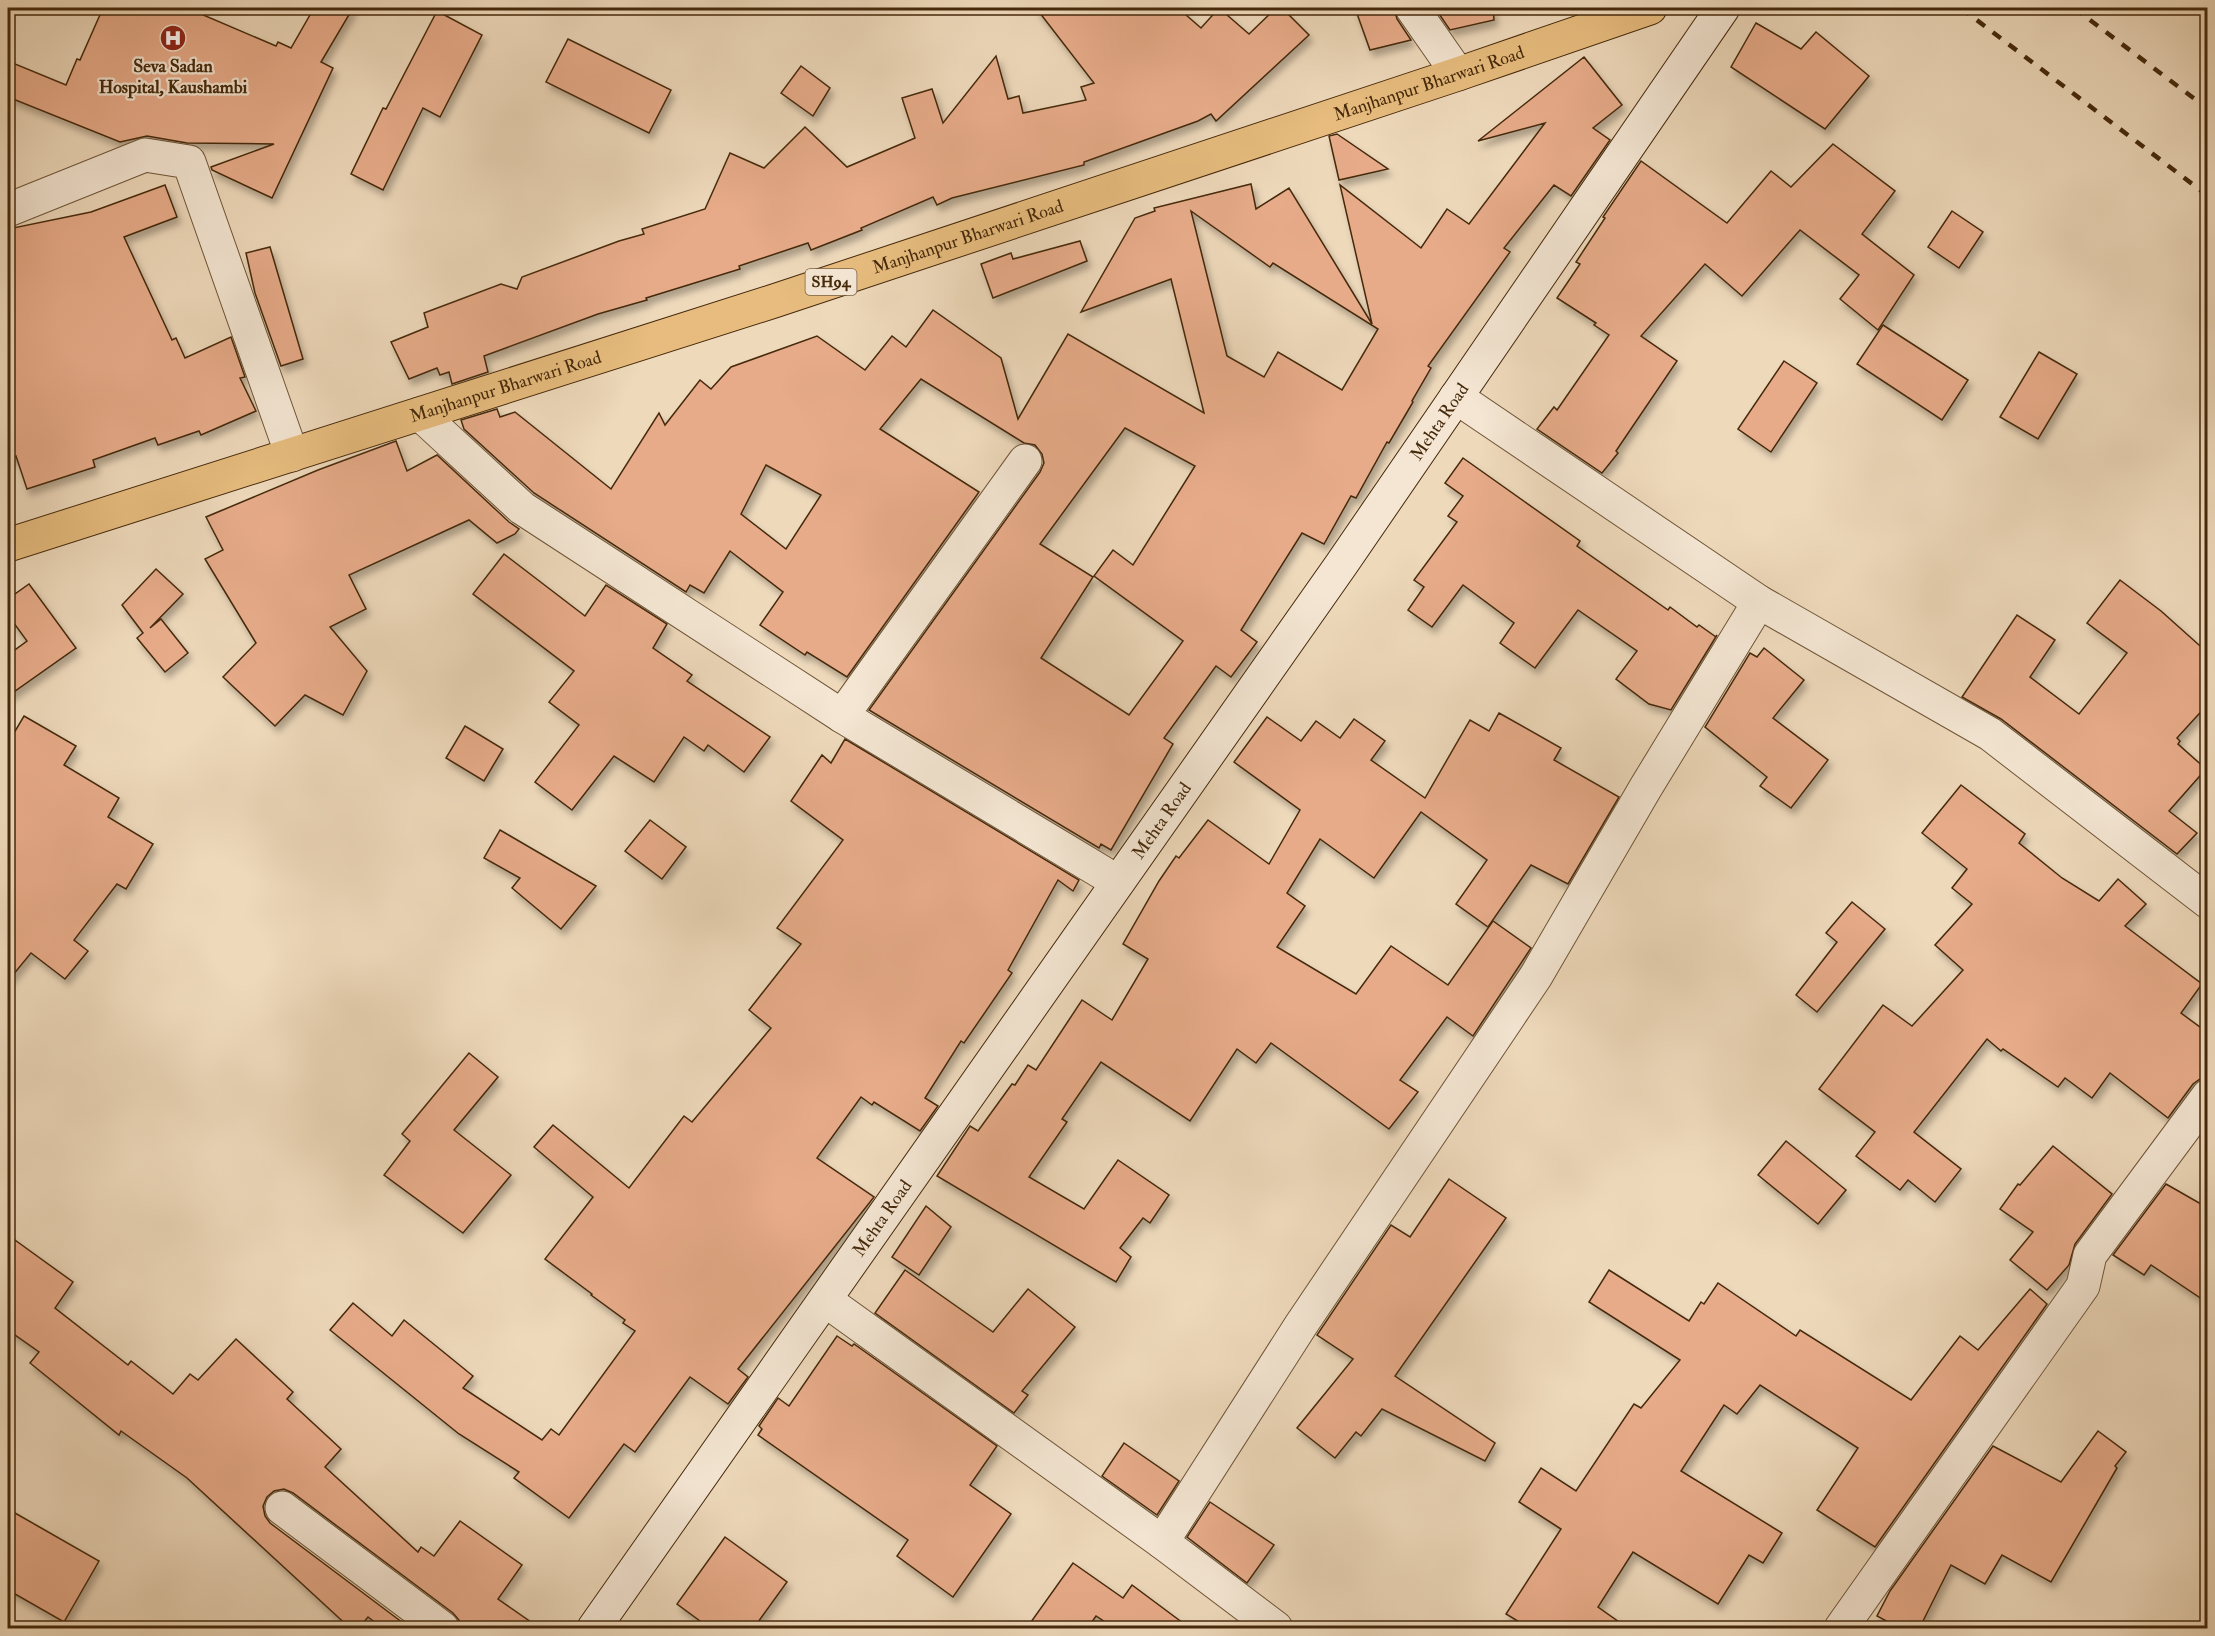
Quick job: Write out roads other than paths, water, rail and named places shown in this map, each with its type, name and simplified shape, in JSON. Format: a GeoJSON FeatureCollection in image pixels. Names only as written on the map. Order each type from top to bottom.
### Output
{"type":"FeatureCollection","features":[{"type":"Feature","properties":{"kind":"main road","name":"Manjhanpur Bharwari Road"},"geometry":{"type":"LineString","coordinates":[[8,545],[762,305],[1650,8]]}},
{"type":"Feature","properties":{"kind":"street"},"geometry":{"type":"LineString","coordinates":[[1412,8],[1458,74]]}},
{"type":"Feature","properties":{"kind":"street","name":"Mehta Road"},"geometry":{"type":"LineString","coordinates":[[594,1629],[1456,397],[1723,8]]}},
{"type":"Feature","properties":{"kind":"street"},"geometry":{"type":"LineString","coordinates":[[8,210],[145,155],[189,162],[292,455]]}},
{"type":"Feature","properties":{"kind":"street"},"geometry":{"type":"LineString","coordinates":[[1456,397],[1759,602],[1990,734],[2208,903]]}},
{"type":"Feature","properties":{"kind":"street"},"geometry":{"type":"LineString","coordinates":[[420,414],[522,508],[842,716],[1118,882]]}},
{"type":"Feature","properties":{"kind":"street"},"geometry":{"type":"LineString","coordinates":[[842,716],[1025,461]]}},
{"type":"Feature","properties":{"kind":"street"},"geometry":{"type":"LineString","coordinates":[[1162,1542],[1301,1325],[1536,976],[1646,787],[1759,602]]}},
{"type":"Feature","properties":{"kind":"street"},"geometry":{"type":"LineString","coordinates":[[1840,1629],[2083,1286],[2090,1255],[2208,1096]]}},
{"type":"Feature","properties":{"kind":"street"},"geometry":{"type":"LineString","coordinates":[[825,1300],[1162,1542],[1276,1629]]}},
{"type":"Feature","properties":{"kind":"street"},"geometry":{"type":"LineString","coordinates":[[282,1508],[442,1629]]}},
{"type":"Feature","properties":{"kind":"railway"},"geometry":{"type":"LineString","coordinates":[[1961,8],[2208,196]]}},
{"type":"Feature","properties":{"kind":"railway"},"geometry":{"type":"LineString","coordinates":[[2074,8],[2208,109]]}},
{"type":"Feature","properties":{"kind":"place","name":"Seva Sadan Hospital, Kaushambi"},"geometry":{"type":"Point","coordinates":[173,38]}}]}
